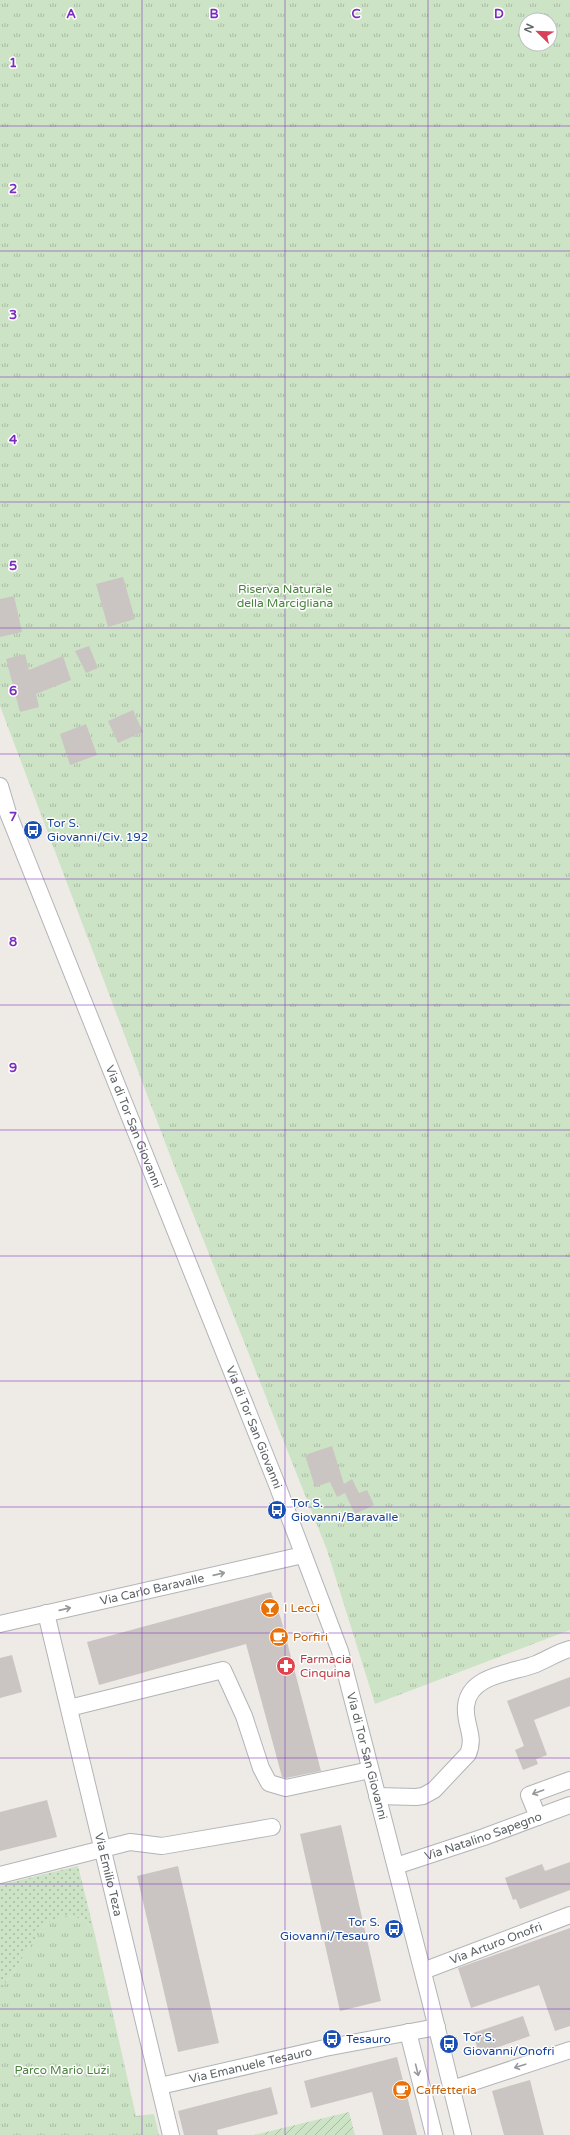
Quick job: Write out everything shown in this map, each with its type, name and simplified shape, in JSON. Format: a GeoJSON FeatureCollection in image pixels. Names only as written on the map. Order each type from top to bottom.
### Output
{"type":"FeatureCollection","features":[{"type":"Feature","properties":{"kind":"street","name":"Via di Tor San Giovanni"},"geometry":{"type":"LineString","coordinates":[[0,786],[8,813],[273,1475],[340,1650],[423,1971],[463,2135]]}},
{"type":"Feature","properties":{"kind":"street","name":"Via Carlo Baravalle"},"geometry":{"type":"LineString","coordinates":[[0,1624],[304,1554]]}},
{"type":"Feature","properties":{"kind":"street","name":"Via Emilio Teza"},"geometry":{"type":"LineString","coordinates":[[46,1613],[171,2135]]}},
{"type":"Feature","properties":{"kind":"street"},"geometry":{"type":"LineString","coordinates":[[377,1796],[416,1797],[434,1790],[468,1754],[471,1747],[472,1739],[467,1724],[466,1704],[474,1689],[488,1679],[537,1663],[549,1656],[570,1649]]}},
{"type":"Feature","properties":{"kind":"street"},"geometry":{"type":"LineString","coordinates":[[69,1708],[223,1670],[244,1716],[261,1768],[270,1783],[286,1788],[370,1770]]}},
{"type":"Feature","properties":{"kind":"street"},"geometry":{"type":"LineString","coordinates":[[538,1817],[529,1795],[570,1780]]}},
{"type":"Feature","properties":{"kind":"street","name":"Via Natalino Sapegno"},"geometry":{"type":"LineString","coordinates":[[396,1866],[570,1805]]}},
{"type":"Feature","properties":{"kind":"street"},"geometry":{"type":"LineString","coordinates":[[0,1874],[103,1850],[130,1842],[162,1846],[272,1827]]}},
{"type":"Feature","properties":{"kind":"street","name":"Via Arturo Onofri"},"geometry":{"type":"LineString","coordinates":[[423,1971],[570,1915]]}},
{"type":"Feature","properties":{"kind":"street","name":"Via Emanuele Tesauro"},"geometry":{"type":"LineString","coordinates":[[160,2086],[325,2048],[437,2027]]}},
{"type":"Feature","properties":{"kind":"street"},"geometry":{"type":"LineString","coordinates":[[408,2032],[434,2135]]}},
{"type":"Feature","properties":{"kind":"street"},"geometry":{"type":"LineString","coordinates":[[452,2089],[570,2050]]}},
{"type":"Feature","properties":{"kind":"green space","name":"Riserva Naturale della Marcigliana"},"geometry":{"type":"Polygon","coordinates":[[[0,0],[570,0],[570,1630],[375,1704],[327,1550],[176,1171],[0,706],[0,0]]]}},
{"type":"Feature","properties":{"kind":"green space"},"geometry":{"type":"Polygon","coordinates":[[[78,1866],[94,1931],[84,1919],[66,1916],[46,1923],[0,1991],[0,1885],[78,1866]]]}},
{"type":"Feature","properties":{"kind":"green space","name":"Parco Mario Luzi"},"geometry":{"type":"Polygon","coordinates":[[[66,1916],[84,1919],[94,1931],[136,2116],[154,2114],[159,2135],[0,2135],[0,1991],[46,1923],[66,1916]]]}},
{"type":"Feature","properties":{"kind":"green space"},"geometry":{"type":"Polygon","coordinates":[[[349,2112],[355,2135],[254,2135],[349,2112]]]}},
{"type":"Feature","properties":{"kind":"building"},"geometry":{"type":"Polygon","coordinates":[[[123,577],[135,619],[108,627],[96,584],[123,577]]]}},
{"type":"Feature","properties":{"kind":"building"},"geometry":{"type":"Polygon","coordinates":[[[14,596],[22,632],[0,637],[0,599],[14,596]]]}},
{"type":"Feature","properties":{"kind":"building"},"geometry":{"type":"Polygon","coordinates":[[[89,646],[98,668],[86,673],[75,651],[89,646]]]}},
{"type":"Feature","properties":{"kind":"building"},"geometry":{"type":"Polygon","coordinates":[[[25,654],[29,670],[63,656],[71,680],[36,694],[39,707],[20,712],[6,659],[25,654]]]}},
{"type":"Feature","properties":{"kind":"building"},"geometry":{"type":"Polygon","coordinates":[[[133,710],[143,732],[118,743],[108,721],[133,710]]]}},
{"type":"Feature","properties":{"kind":"building"},"geometry":{"type":"Polygon","coordinates":[[[86,724],[97,755],[70,765],[60,734],[86,724]]]}},
{"type":"Feature","properties":{"kind":"building"},"geometry":{"type":"Polygon","coordinates":[[[332,1446],[344,1484],[352,1479],[359,1493],[367,1490],[374,1505],[355,1514],[345,1493],[337,1497],[330,1482],[315,1487],[305,1455],[332,1446]]]}},
{"type":"Feature","properties":{"kind":"building"},"geometry":{"type":"Polygon","coordinates":[[[271,1592],[281,1619],[321,1771],[286,1778],[282,1777],[246,1644],[99,1685],[87,1642],[271,1592]]]}},
{"type":"Feature","properties":{"kind":"building"},"geometry":{"type":"Polygon","coordinates":[[[12,1655],[22,1692],[0,1698],[0,1658],[12,1655]]]}},
{"type":"Feature","properties":{"kind":"building"},"geometry":{"type":"Polygon","coordinates":[[[570,1677],[570,1706],[534,1720],[547,1755],[536,1759],[538,1764],[523,1770],[515,1750],[524,1746],[507,1701],[570,1677]]]}},
{"type":"Feature","properties":{"kind":"building"},"geometry":{"type":"Polygon","coordinates":[[[47,1800],[57,1837],[0,1851],[0,1812],[47,1800]]]}},
{"type":"Feature","properties":{"kind":"building"},"geometry":{"type":"Polygon","coordinates":[[[341,1825],[381,2001],[340,2011],[300,1834],[341,1825]]]}},
{"type":"Feature","properties":{"kind":"building"},"geometry":{"type":"Polygon","coordinates":[[[570,1862],[570,1890],[520,1909],[516,1899],[513,1900],[505,1878],[542,1864],[545,1871],[570,1862]]]}},
{"type":"Feature","properties":{"kind":"building"},"geometry":{"type":"Polygon","coordinates":[[[178,1866],[219,2043],[178,2052],[137,1876],[178,1866]]]}},
{"type":"Feature","properties":{"kind":"building"},"geometry":{"type":"Polygon","coordinates":[[[570,1928],[570,2026],[555,2031],[539,1985],[471,2008],[458,1968],[570,1928]]]}},
{"type":"Feature","properties":{"kind":"building"},"geometry":{"type":"Polygon","coordinates":[[[523,2016],[530,2036],[479,2054],[473,2033],[523,2016]]]}},
{"type":"Feature","properties":{"kind":"building"},"geometry":{"type":"Polygon","coordinates":[[[397,2057],[417,2135],[383,2135],[372,2092],[311,2108],[304,2081],[397,2057]]]}},
{"type":"Feature","properties":{"kind":"building"},"geometry":{"type":"Polygon","coordinates":[[[530,2080],[544,2135],[504,2135],[492,2091],[530,2080]]]}},
{"type":"Feature","properties":{"kind":"building"},"geometry":{"type":"Polygon","coordinates":[[[271,2087],[278,2114],[217,2130],[218,2135],[184,2135],[178,2111],[271,2087]]]}},
{"type":"Feature","properties":{"kind":"place","name":"Tor S. Giovanni/Civ. 192"},"geometry":{"type":"Point","coordinates":[33,830]}},
{"type":"Feature","properties":{"kind":"place","name":"Tor S. Giovanni/Baravalle"},"geometry":{"type":"Point","coordinates":[277,1510]}},
{"type":"Feature","properties":{"kind":"place","name":"I Lecci"},"geometry":{"type":"Point","coordinates":[270,1608]}},
{"type":"Feature","properties":{"kind":"place","name":"Porfiri"},"geometry":{"type":"Point","coordinates":[279,1637]}},
{"type":"Feature","properties":{"kind":"place","name":"Farmacia Cinquina"},"geometry":{"type":"Point","coordinates":[286,1666]}},
{"type":"Feature","properties":{"kind":"place","name":"Tor S. Giovanni/Tesauro"},"geometry":{"type":"Point","coordinates":[394,1929]}},
{"type":"Feature","properties":{"kind":"place","name":"Tesauro"},"geometry":{"type":"Point","coordinates":[332,2039]}},
{"type":"Feature","properties":{"kind":"place","name":"Tor S. Giovanni/Onofri"},"geometry":{"type":"Point","coordinates":[449,2044]}},
{"type":"Feature","properties":{"kind":"place","name":"Caffetteria"},"geometry":{"type":"Point","coordinates":[402,2090]}}]}
